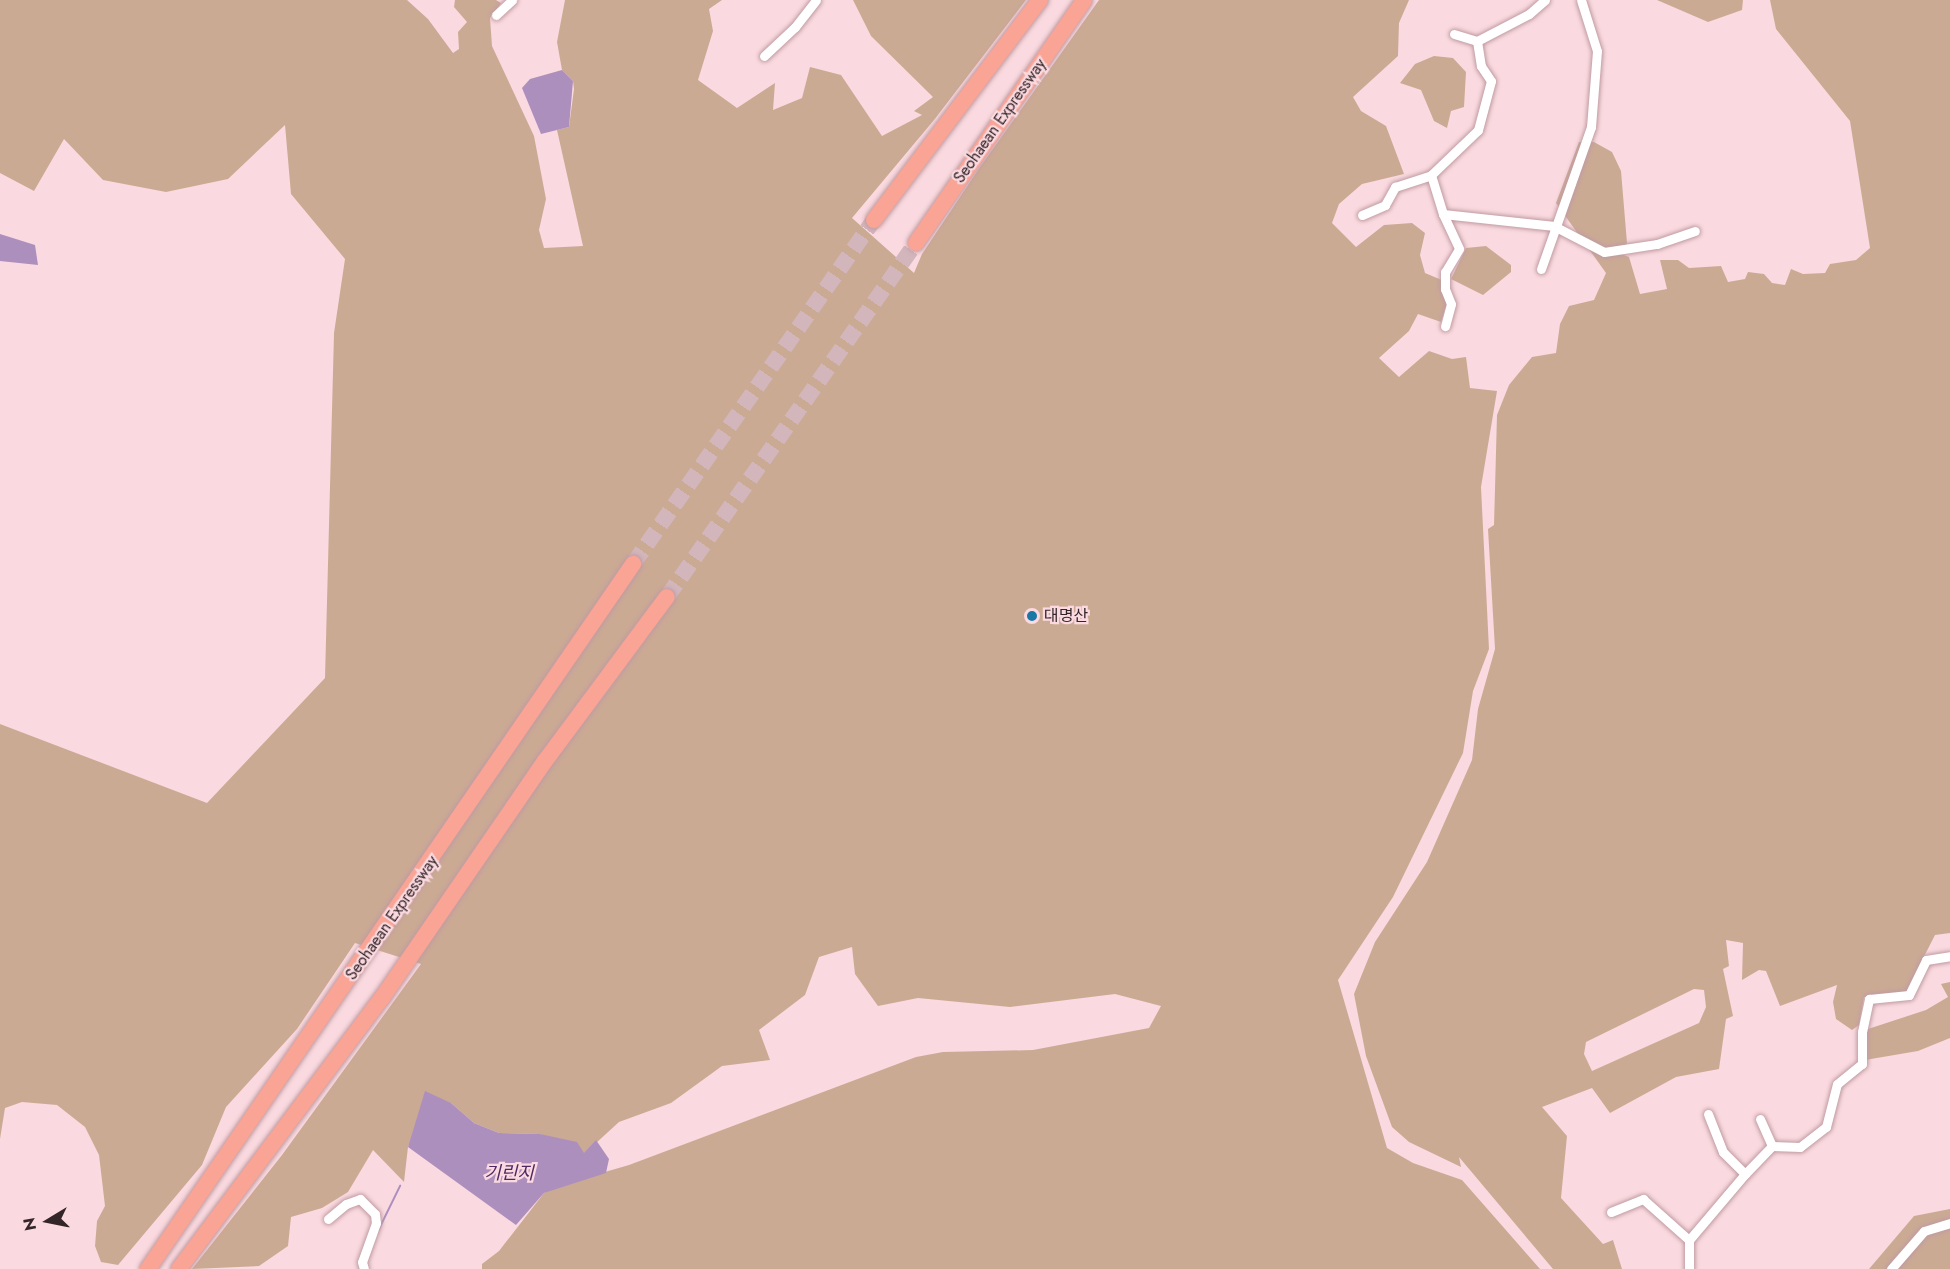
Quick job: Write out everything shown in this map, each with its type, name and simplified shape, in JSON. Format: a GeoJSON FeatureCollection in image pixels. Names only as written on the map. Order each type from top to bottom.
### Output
{"type":"FeatureCollection","features":[{"type":"Feature","properties":{"kind":"highway"},"geometry":{"type":"LineString","coordinates":[[874,220],[1040,0]]}},
{"type":"Feature","properties":{"kind":"highway","name":"Seohaean Expressway"},"geometry":{"type":"LineString","coordinates":[[916,243],[1084,0]]}},
{"type":"Feature","properties":{"kind":"highway","name":"Seohaean Expressway"},"geometry":{"type":"LineString","coordinates":[[148,1269],[633,564]]}},
{"type":"Feature","properties":{"kind":"highway"},"geometry":{"type":"LineString","coordinates":[[179,1269],[375,1008],[544,761],[667,597]]}},
{"type":"Feature","properties":{"kind":"street"},"geometry":{"type":"LineString","coordinates":[[496,15],[512,0]]}},
{"type":"Feature","properties":{"kind":"street"},"geometry":{"type":"LineString","coordinates":[[764,56],[795,27],[816,0]]}},
{"type":"Feature","properties":{"kind":"street"},"geometry":{"type":"LineString","coordinates":[[1454,34],[1477,41],[1528,14],[1545,0]]}},
{"type":"Feature","properties":{"kind":"street"},"geometry":{"type":"LineString","coordinates":[[1541,269],[1554,226],[1592,127],[1597,51],[1581,0]]}},
{"type":"Feature","properties":{"kind":"street"},"geometry":{"type":"LineString","coordinates":[[1362,215],[1385,204],[1395,187],[1431,175],[1478,130],[1491,81],[1481,66],[1477,41]]}},
{"type":"Feature","properties":{"kind":"street"},"geometry":{"type":"LineString","coordinates":[[1431,175],[1443,214],[1459,249],[1445,272],[1445,289],[1451,304],[1445,326]]}},
{"type":"Feature","properties":{"kind":"street"},"geometry":{"type":"LineString","coordinates":[[1443,214],[1554,226],[1604,252],[1657,244],[1695,231]]}},
{"type":"Feature","properties":{"kind":"street"},"geometry":{"type":"LineString","coordinates":[[1689,1269],[1689,1240],[1745,1174],[1772,1146],[1800,1147],[1826,1126],[1837,1084],[1862,1064],[1862,1032],[1869,999],[1909,994],[1926,960],[1950,956]]}},
{"type":"Feature","properties":{"kind":"street"},"geometry":{"type":"LineString","coordinates":[[1708,1114],[1724,1152],[1745,1174]]}},
{"type":"Feature","properties":{"kind":"street"},"geometry":{"type":"LineString","coordinates":[[1760,1119],[1772,1146]]}},
{"type":"Feature","properties":{"kind":"street"},"geometry":{"type":"LineString","coordinates":[[328,1219],[346,1204],[360,1199],[371,1209],[376,1223],[362,1262],[364,1269]]}},
{"type":"Feature","properties":{"kind":"street"},"geometry":{"type":"LineString","coordinates":[[1611,1212],[1643,1199],[1689,1240]]}},
{"type":"Feature","properties":{"kind":"street"},"geometry":{"type":"LineString","coordinates":[[1891,1269],[1924,1231],[1950,1223]]}},
{"type":"Feature","properties":{"kind":"shaded area"},"geometry":{"type":"Polygon","coordinates":[[[0,0],[407,0],[428,19],[453,53],[459,49],[458,32],[467,22],[454,7],[455,0],[496,0],[501,3],[490,18],[492,46],[534,136],[546,199],[539,230],[544,248],[583,246],[557,130],[569,127],[574,89],[573,81],[562,70],[557,42],[565,0],[722,0],[709,9],[713,31],[698,80],[737,108],[775,83],[773,110],[802,98],[810,67],[841,75],[882,136],[922,115],[914,111],[933,97],[871,36],[853,0],[1026,0],[934,120],[852,218],[914,273],[922,254],[980,167],[1099,0],[1409,0],[1399,23],[1398,56],[1353,97],[1361,111],[1386,126],[1404,174],[1362,184],[1339,204],[1332,223],[1356,247],[1384,225],[1412,223],[1425,233],[1420,255],[1425,273],[1444,281],[1447,303],[1441,322],[1418,314],[1409,331],[1379,358],[1399,377],[1429,351],[1452,359],[1466,357],[1470,388],[1497,391],[1481,487],[1489,649],[1473,691],[1463,753],[1393,897],[1338,980],[1387,1148],[1413,1163],[1462,1180],[1540,1269],[482,1269],[482,1264],[499,1251],[544,1193],[560,1185],[629,1165],[916,1057],[943,1052],[1033,1050],[1149,1028],[1161,1006],[1115,994],[1010,1007],[918,998],[878,1006],[855,974],[852,947],[819,957],[805,995],[759,1030],[770,1060],[722,1066],[671,1103],[619,1122],[584,1154],[540,1134],[499,1133],[474,1123],[451,1103],[423,1108],[408,1147],[404,1182],[373,1150],[348,1192],[322,1208],[291,1217],[288,1246],[259,1266],[192,1269],[282,1155],[421,964],[355,943],[297,1029],[226,1107],[202,1165],[118,1265],[101,1262],[95,1246],[97,1221],[105,1206],[99,1155],[85,1127],[57,1105],[22,1102],[5,1108],[0,1139],[0,724],[207,803],[325,678],[334,333],[345,259],[291,194],[285,125],[228,179],[166,192],[103,180],[64,139],[34,191],[0,173],[0,0]]]}},
{"type":"Feature","properties":{"kind":"shaded area"},"geometry":{"type":"Polygon","coordinates":[[[1657,0],[1743,0],[1742,10],[1708,22],[1657,0]]]}},
{"type":"Feature","properties":{"kind":"shaded area"},"geometry":{"type":"Polygon","coordinates":[[[1770,0],[1950,0],[1950,933],[1935,935],[1905,994],[1864,997],[1859,1025],[1852,1030],[1836,1019],[1833,1002],[1837,985],[1780,1006],[1766,971],[1759,970],[1742,980],[1743,943],[1726,940],[1729,966],[1723,969],[1733,1016],[1726,1019],[1719,1069],[1676,1077],[1610,1113],[1592,1088],[1542,1107],[1567,1136],[1561,1198],[1603,1244],[1613,1240],[1622,1269],[1553,1269],[1459,1157],[1461,1167],[1409,1142],[1392,1127],[1366,1056],[1354,994],[1375,942],[1427,862],[1472,760],[1478,709],[1495,649],[1488,529],[1494,525],[1497,415],[1509,385],[1532,357],[1556,353],[1560,324],[1569,306],[1594,300],[1606,273],[1556,203],[1579,142],[1594,142],[1612,152],[1621,171],[1627,243],[1621,254],[1629,257],[1640,294],[1667,289],[1660,260],[1678,260],[1689,268],[1721,266],[1728,282],[1745,279],[1748,272],[1764,274],[1772,283],[1785,285],[1791,269],[1803,274],[1825,273],[1830,264],[1856,260],[1870,248],[1850,121],[1776,29],[1770,0]],[[1694,989],[1586,1042],[1584,1054],[1592,1071],[1699,1023],[1706,1007],[1704,990],[1694,989]]]}},
{"type":"Feature","properties":{"kind":"shaded area"},"geometry":{"type":"Polygon","coordinates":[[[1434,56],[1453,58],[1466,72],[1464,107],[1451,111],[1447,128],[1434,121],[1421,90],[1400,83],[1415,64],[1434,56]]]}},
{"type":"Feature","properties":{"kind":"shaded area"},"geometry":{"type":"Polygon","coordinates":[[[1486,246],[1511,265],[1511,272],[1483,295],[1451,279],[1466,248],[1486,246]]]}},
{"type":"Feature","properties":{"kind":"shaded area"},"geometry":{"type":"Polygon","coordinates":[[[1950,982],[1950,1038],[1918,1051],[1865,1060],[1865,1030],[1926,1010],[1948,997],[1941,984],[1950,982]]]}},
{"type":"Feature","properties":{"kind":"shaded area"},"geometry":{"type":"Polygon","coordinates":[[[1950,1209],[1950,1269],[1869,1269],[1914,1216],[1950,1209]]]}},
{"type":"Feature","properties":{"kind":"water"},"geometry":{"type":"Polygon","coordinates":[[[562,70],[573,81],[569,127],[541,134],[522,88],[530,79],[562,70]]]}},
{"type":"Feature","properties":{"kind":"water"},"geometry":{"type":"Polygon","coordinates":[[[0,234],[35,245],[38,265],[0,261],[0,234]]]}},
{"type":"Feature","properties":{"kind":"water","name":"기린지"},"geometry":{"type":"Polygon","coordinates":[[[425,1091],[451,1103],[474,1123],[499,1133],[540,1134],[577,1142],[584,1153],[596,1140],[609,1159],[606,1173],[544,1193],[516,1225],[408,1147],[425,1091]]]}},
{"type":"Feature","properties":{"kind":"waterway"},"geometry":{"type":"LineString","coordinates":[[376,1235],[400,1186]]}},
{"type":"Feature","properties":{"kind":"tunnel"},"geometry":{"type":"LineString","coordinates":[[633,564],[874,220]]}},
{"type":"Feature","properties":{"kind":"tunnel"},"geometry":{"type":"LineString","coordinates":[[667,597],[916,243]]}},
{"type":"Feature","properties":{"kind":"place","name":"대명산"},"geometry":{"type":"Point","coordinates":[1032,616]}}]}
